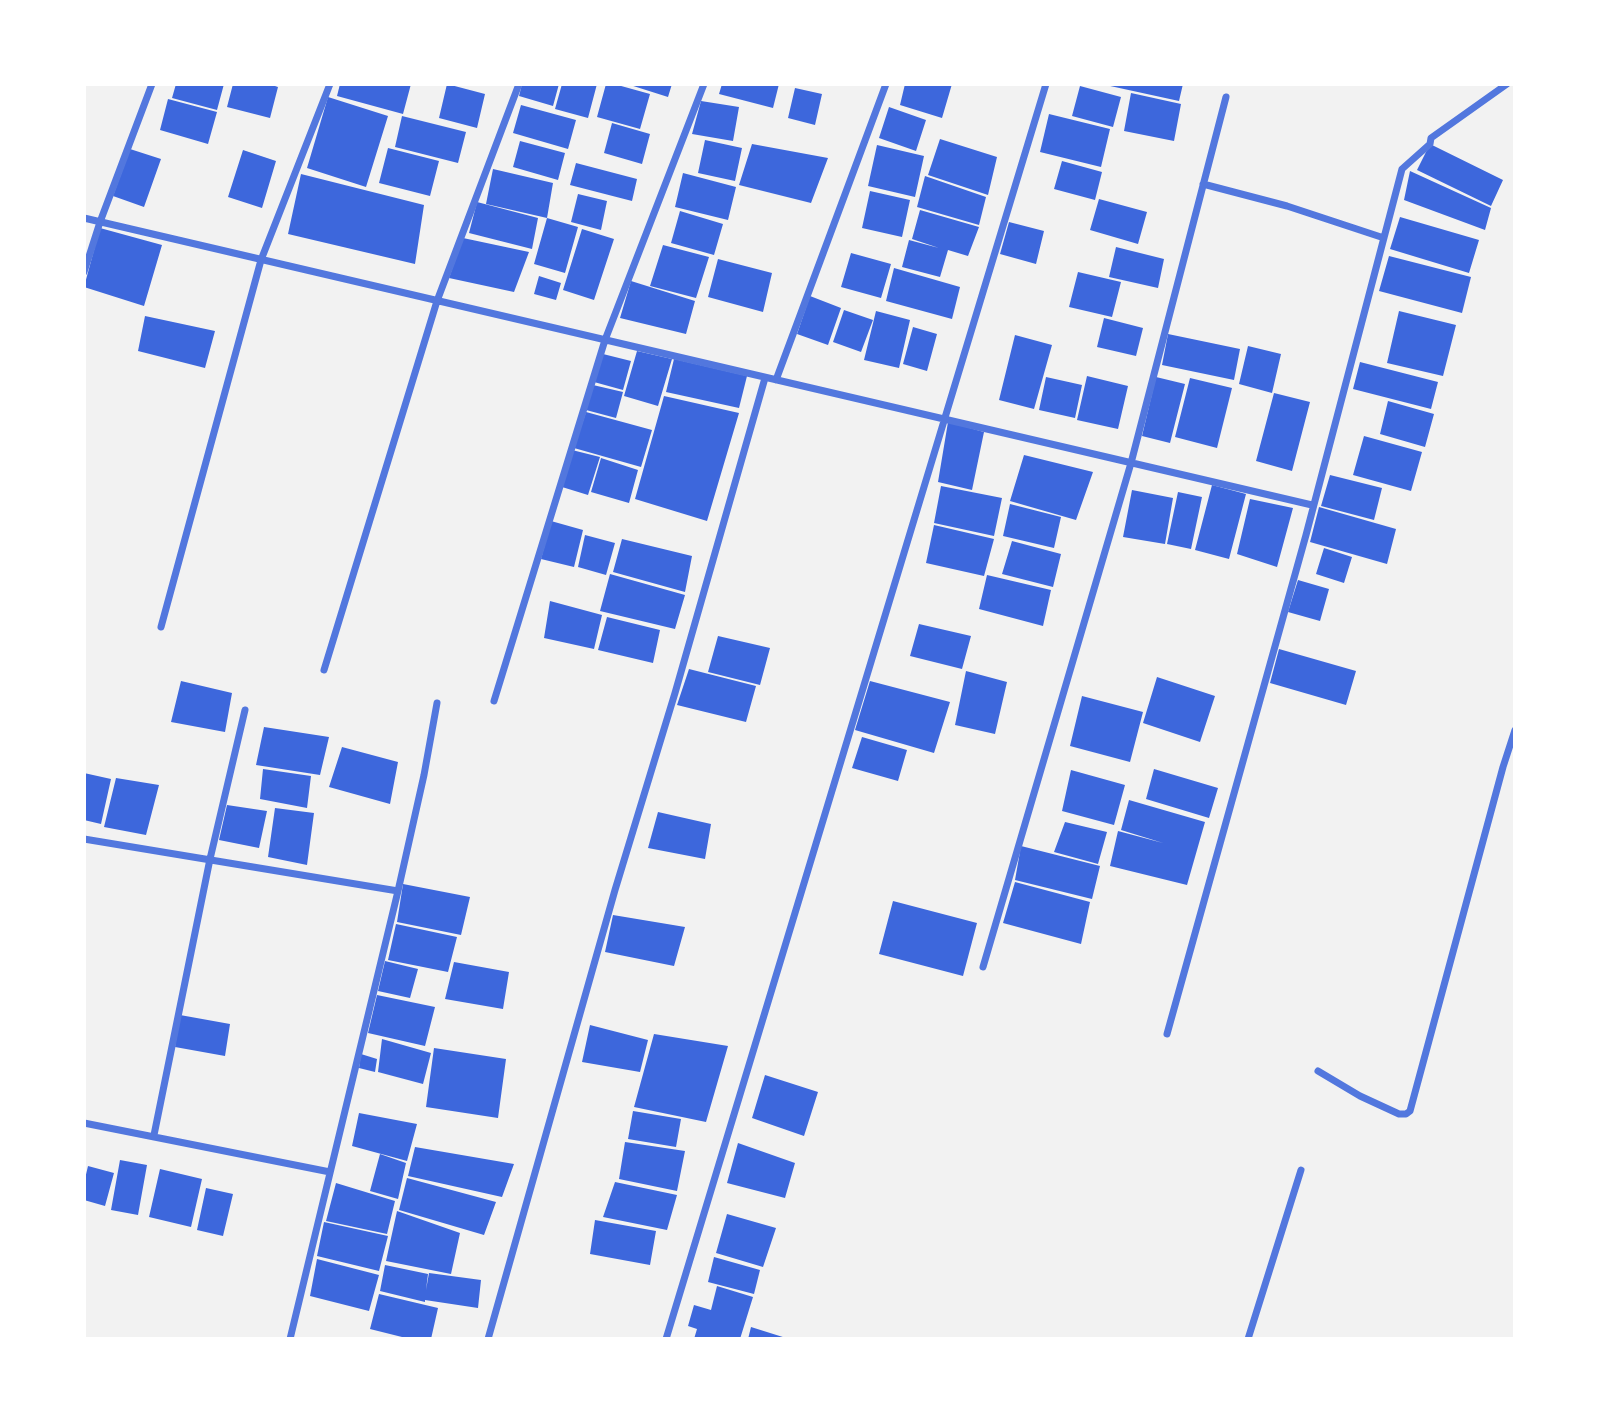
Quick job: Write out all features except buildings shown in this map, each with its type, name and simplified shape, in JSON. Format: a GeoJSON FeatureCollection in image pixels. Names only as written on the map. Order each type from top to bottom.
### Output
{"type":"FeatureCollection","features":[{"type":"Feature","properties":{"kind":"street"},"geometry":{"type":"LineString","coordinates":[[84,272],[152,84]]}},
{"type":"Feature","properties":{"kind":"street"},"geometry":{"type":"LineString","coordinates":[[161,627],[261,260],[330,84]]}},
{"type":"Feature","properties":{"kind":"street"},"geometry":{"type":"LineString","coordinates":[[324,670],[437,301],[519,84]]}},
{"type":"Feature","properties":{"kind":"street"},"geometry":{"type":"LineString","coordinates":[[494,701],[605,340],[704,84]]}},
{"type":"Feature","properties":{"kind":"street"},"geometry":{"type":"LineString","coordinates":[[776,380],[886,84]]}},
{"type":"Feature","properties":{"kind":"street"},"geometry":{"type":"LineString","coordinates":[[666,1339],[1046,84]]}},
{"type":"Feature","properties":{"kind":"street"},"geometry":{"type":"LineString","coordinates":[[1167,1034],[1306,535],[1402,169],[1430,144],[1431,138],[1507,84]]}},
{"type":"Feature","properties":{"kind":"street"},"geometry":{"type":"LineString","coordinates":[[983,967],[1131,463],[1226,97]]}},
{"type":"Feature","properties":{"kind":"street"},"geometry":{"type":"LineString","coordinates":[[1203,184],[1287,206],[1384,238]]}},
{"type":"Feature","properties":{"kind":"street"},"geometry":{"type":"LineString","coordinates":[[84,218],[1312,505]]}},
{"type":"Feature","properties":{"kind":"street"},"geometry":{"type":"LineString","coordinates":[[488,1339],[611,903],[676,693],[765,378]]}},
{"type":"Feature","properties":{"kind":"street"},"geometry":{"type":"LineString","coordinates":[[290,1339],[398,891],[438,703]]}},
{"type":"Feature","properties":{"kind":"street"},"geometry":{"type":"LineString","coordinates":[[154,1135],[210,859],[245,710]]}},
{"type":"Feature","properties":{"kind":"street"},"geometry":{"type":"LineString","coordinates":[[1318,1072],[1399,1114],[1410,1111],[1515,730]]}},
{"type":"Feature","properties":{"kind":"street"},"geometry":{"type":"LineString","coordinates":[[84,839],[398,891]]}},
{"type":"Feature","properties":{"kind":"street"},"geometry":{"type":"LineString","coordinates":[[84,1123],[330,1172]]}},
{"type":"Feature","properties":{"kind":"street"},"geometry":{"type":"LineString","coordinates":[[1248,1339],[1301,1170]]}}]}
